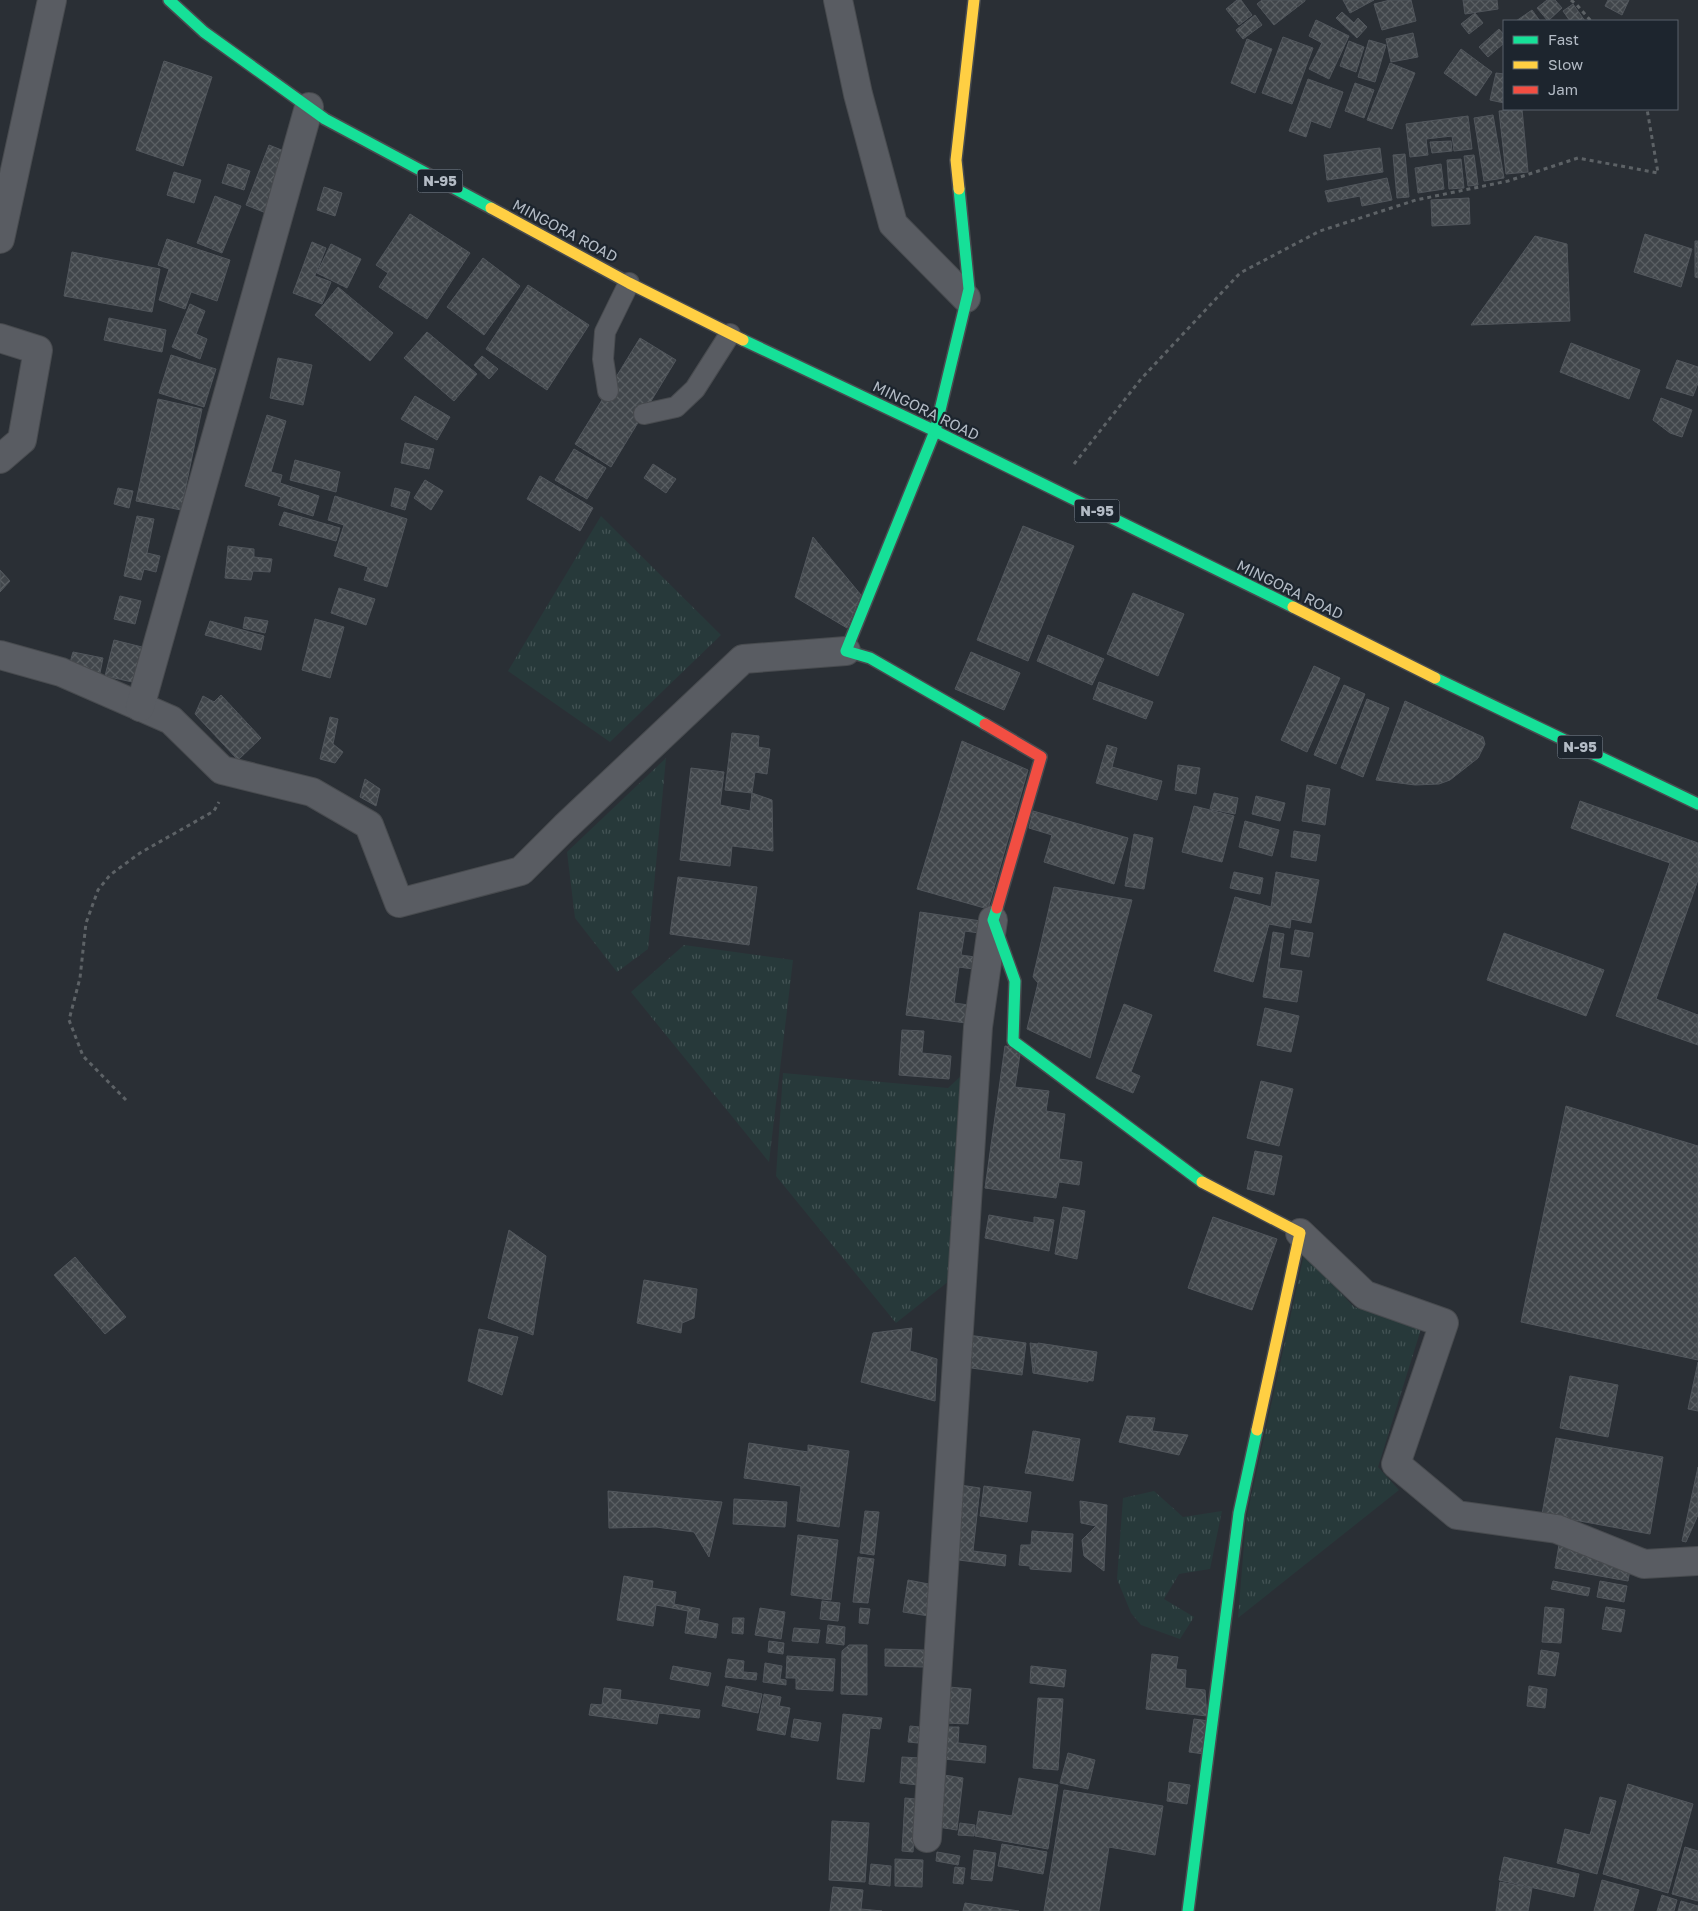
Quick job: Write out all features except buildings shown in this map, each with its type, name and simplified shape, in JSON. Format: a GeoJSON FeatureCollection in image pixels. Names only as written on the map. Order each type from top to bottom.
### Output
{"type":"FeatureCollection","features":[{"type":"Feature","properties":{"kind":"street"},"geometry":{"type":"LineString","coordinates":[[0,239],[52,0]]}},
{"type":"Feature","properties":{"kind":"street","name":"MINGORA ROAD"},"geometry":{"type":"LineString","coordinates":[[169,0],[204,32],[326,119],[629,283],[1462,691],[1698,804]]}},
{"type":"Feature","properties":{"kind":"street"},"geometry":{"type":"LineString","coordinates":[[838,0],[858,94],[894,224],[966,298]]}},
{"type":"Feature","properties":{"kind":"street"},"geometry":{"type":"LineString","coordinates":[[846,651],[934,431],[969,289],[956,160],[974,0]]}},
{"type":"Feature","properties":{"kind":"street"},"geometry":{"type":"LineString","coordinates":[[140,706],[309,107]]}},
{"type":"Feature","properties":{"kind":"street"},"geometry":{"type":"LineString","coordinates":[[0,338],[38,350],[22,440],[0,459]]}},
{"type":"Feature","properties":{"kind":"street"},"geometry":{"type":"LineString","coordinates":[[0,655],[61,672],[171,720],[222,770],[312,792],[369,825],[399,903],[521,871],[743,659],[846,651],[870,658],[1040,757],[993,920],[978,1027],[926,1838]]}},
{"type":"Feature","properties":{"kind":"street"},"geometry":{"type":"LineString","coordinates":[[993,920],[1015,981],[1013,1041],[1200,1180],[1300,1233],[1365,1296],[1444,1323],[1396,1464],[1457,1515],[1557,1529],[1644,1564],[1698,1561]]}},
{"type":"Feature","properties":{"kind":"street"},"geometry":{"type":"LineString","coordinates":[[1188,1911],[1239,1513],[1300,1233]]}},
{"type":"Feature","properties":{"kind":"lane"},"geometry":{"type":"LineString","coordinates":[[608,391],[603,359],[606,332],[629,283]]}},
{"type":"Feature","properties":{"kind":"lane"},"geometry":{"type":"LineString","coordinates":[[644,414],[676,407],[695,389],[730,334]]}},
{"type":"Feature","properties":{"kind":"path"},"geometry":{"type":"LineString","coordinates":[[1571,0],[1590,20]]}},
{"type":"Feature","properties":{"kind":"path"},"geometry":{"type":"LineString","coordinates":[[1053,490],[1141,379],[1240,273],[1320,231],[1416,200],[1508,181],[1578,158],[1658,173],[1647,110]]}},
{"type":"Feature","properties":{"kind":"path"},"geometry":{"type":"LineString","coordinates":[[126,1100],[83,1056],[68,1020],[80,978],[86,923],[98,890],[110,875],[140,853],[214,811],[224,792],[222,770]]}},
{"type":"Feature","properties":{"kind":"green space"},"geometry":{"type":"Polygon","coordinates":[[[601,516],[721,635],[610,742],[508,671],[601,516]]]}},
{"type":"Feature","properties":{"kind":"green space"},"geometry":{"type":"Polygon","coordinates":[[[666,758],[648,949],[617,972],[575,918],[567,852],[666,758]]]}},
{"type":"Feature","properties":{"kind":"green space"},"geometry":{"type":"Polygon","coordinates":[[[684,945],[793,960],[769,1162],[631,992],[684,945]]]}},
{"type":"Feature","properties":{"kind":"green space"},"geometry":{"type":"Polygon","coordinates":[[[783,1073],[948,1088],[962,1075],[954,1277],[896,1323],[776,1176],[783,1073]]]}},
{"type":"Feature","properties":{"kind":"green space"},"geometry":{"type":"Polygon","coordinates":[[[1304,1254],[1354,1307],[1421,1329],[1378,1467],[1399,1490],[1238,1618],[1246,1520],[1304,1254]]]}},
{"type":"Feature","properties":{"kind":"green space"},"geometry":{"type":"Polygon","coordinates":[[[1154,1491],[1183,1517],[1222,1511],[1210,1569],[1179,1574],[1164,1599],[1194,1617],[1180,1639],[1141,1625],[1131,1613],[1117,1579],[1123,1498],[1154,1491]]]}},
{"type":"Feature","properties":{"kind":"traffic: fast"},"geometry":{"type":"LineString","coordinates":[[169,0],[204,32],[325,119],[491,208]]}},
{"type":"Feature","properties":{"kind":"traffic: fast"},"geometry":{"type":"LineString","coordinates":[[959,189],[969,289],[935,431],[846,651],[870,658],[985,724]]}},
{"type":"Feature","properties":{"kind":"traffic: fast"},"geometry":{"type":"LineString","coordinates":[[743,340],[935,431],[1293,607]]}},
{"type":"Feature","properties":{"kind":"traffic: fast"},"geometry":{"type":"LineString","coordinates":[[1435,678],[1698,804]]}},
{"type":"Feature","properties":{"kind":"traffic: fast"},"geometry":{"type":"LineString","coordinates":[[997,908],[993,920],[1015,981],[1013,1041],[1202,1182]]}},
{"type":"Feature","properties":{"kind":"traffic: fast"},"geometry":{"type":"LineString","coordinates":[[1188,1911],[1239,1513],[1257,1430]]}},
{"type":"Feature","properties":{"kind":"traffic: slow"},"geometry":{"type":"LineString","coordinates":[[959,189],[956,160],[974,0]]}},
{"type":"Feature","properties":{"kind":"traffic: slow"},"geometry":{"type":"LineString","coordinates":[[491,208],[629,283],[743,340]]}},
{"type":"Feature","properties":{"kind":"traffic: slow"},"geometry":{"type":"LineString","coordinates":[[1293,607],[1435,678]]}},
{"type":"Feature","properties":{"kind":"traffic: slow"},"geometry":{"type":"LineString","coordinates":[[1202,1182],[1300,1233],[1257,1430]]}},
{"type":"Feature","properties":{"kind":"traffic: jam"},"geometry":{"type":"LineString","coordinates":[[985,724],[1041,757],[997,908]]}}]}
